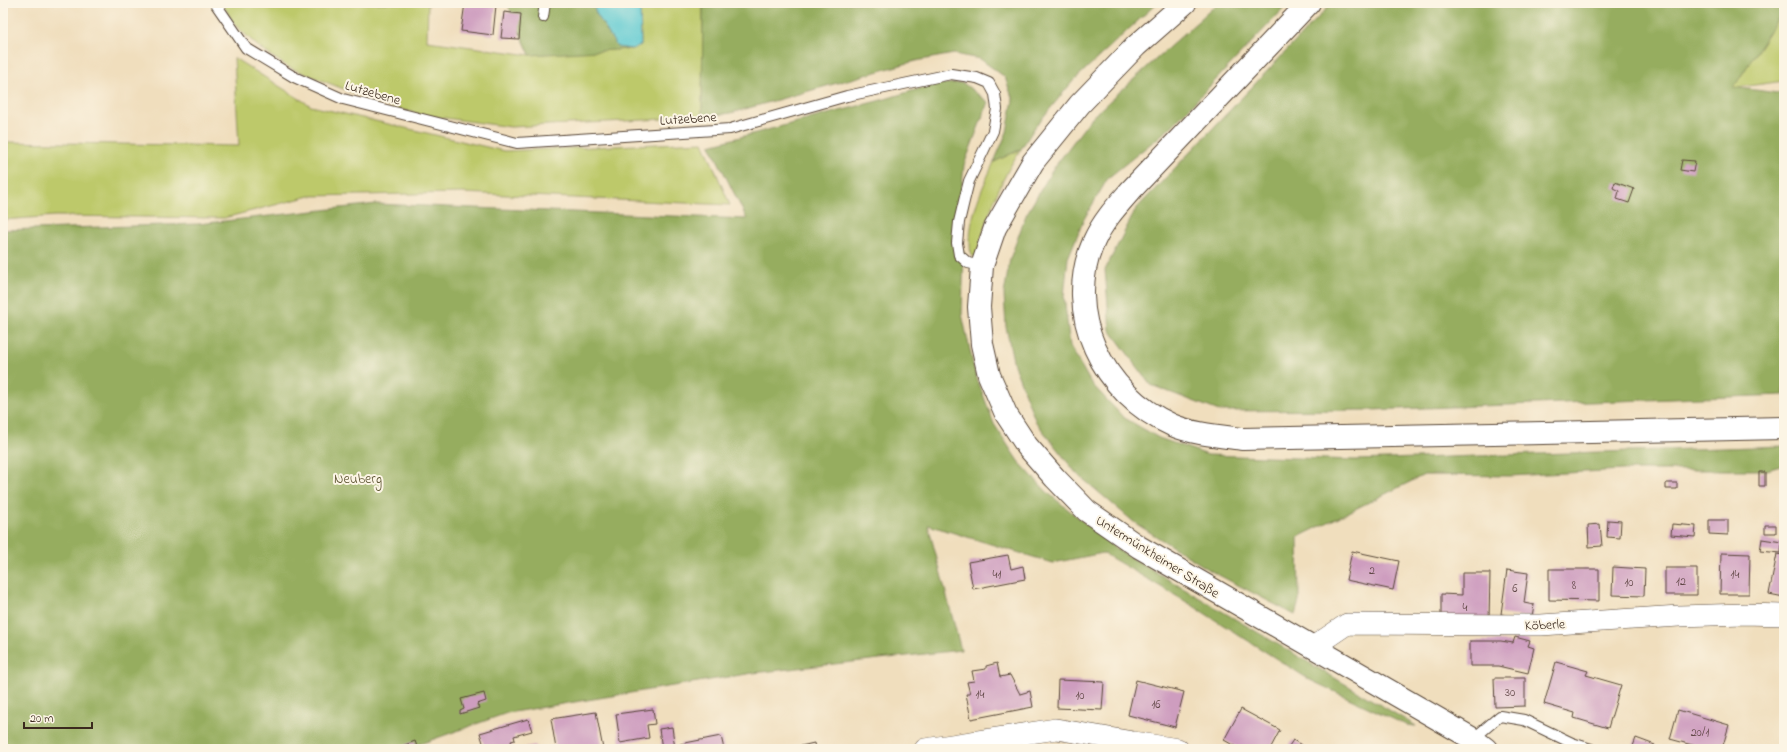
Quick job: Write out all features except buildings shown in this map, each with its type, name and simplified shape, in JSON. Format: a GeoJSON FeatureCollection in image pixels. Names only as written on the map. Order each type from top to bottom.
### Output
{"type":"FeatureCollection","features":[{"type":"Feature","properties":{"kind":"main road","name":"Untermünkheimer Straße"},"geometry":{"type":"LineString","coordinates":[[1185,3],[1136,46],[1080,104],[1033,162],[995,228],[982,266],[979,307],[982,344],[989,375],[1006,414],[1027,446],[1087,511],[1140,547],[1313,647],[1386,687],[1479,744]]}},
{"type":"Feature","properties":{"kind":"main road"},"geometry":{"type":"LineString","coordinates":[[1309,3],[1131,190],[1106,219],[1094,242],[1087,265],[1084,287],[1084,308],[1090,337],[1102,365],[1120,389],[1147,412],[1172,425],[1204,434],[1243,439],[1784,428]]}},
{"type":"Feature","properties":{"kind":"street","name":"Köberle"},"geometry":{"type":"LineString","coordinates":[[1313,647],[1347,624],[1541,625],[1679,616],[1784,614]]}},
{"type":"Feature","properties":{"kind":"street"},"geometry":{"type":"LineString","coordinates":[[925,749],[1056,728],[1137,746],[1178,749]]}},
{"type":"Feature","properties":{"kind":"lane","name":"Lutzebene"},"geometry":{"type":"LineString","coordinates":[[215,3],[246,48],[294,77],[343,99],[517,143],[730,129],[848,96],[951,74],[977,78],[989,83],[995,94],[997,110],[993,131],[969,181],[959,222],[957,243],[959,255],[967,262],[982,266]]}},
{"type":"Feature","properties":{"kind":"lane"},"geometry":{"type":"LineString","coordinates":[[543,18],[545,3]]}},
{"type":"Feature","properties":{"kind":"lane","name":"Untermünkheimer Straße"},"geometry":{"type":"LineString","coordinates":[[1479,744],[1500,716],[1524,720],[1572,743],[1591,749]]}},
{"type":"Feature","properties":{"kind":"green space"},"geometry":{"type":"Polygon","coordinates":[[[222,3],[428,3],[427,41],[530,55],[641,45],[640,3],[703,3],[702,117],[511,127],[423,115],[384,105],[288,67],[261,49],[234,24],[222,3]]]}},
{"type":"Feature","properties":{"kind":"green space"},"geometry":{"type":"Polygon","coordinates":[[[507,3],[593,3],[596,13],[617,47],[632,49],[530,55],[507,3]]]}},
{"type":"Feature","properties":{"kind":"green space"},"geometry":{"type":"Polygon","coordinates":[[[703,3],[1157,3],[1073,81],[1035,127],[1021,149],[994,162],[1007,132],[1013,100],[1005,77],[980,59],[954,54],[915,61],[731,113],[702,117],[703,3]]]}},
{"type":"Feature","properties":{"kind":"green space"},"geometry":{"type":"Polygon","coordinates":[[[1218,3],[1289,3],[1170,128],[1108,178],[1084,219],[1068,258],[1064,296],[1070,346],[1091,383],[1123,417],[1159,438],[1208,455],[1355,460],[1784,446],[1784,465],[1767,470],[1622,470],[1510,476],[1424,475],[1298,537],[1299,601],[1295,615],[1213,572],[1135,523],[1076,473],[1036,422],[1014,365],[1006,327],[1004,294],[1010,259],[1026,215],[1053,169],[1092,117],[1218,3]]]}},
{"type":"Feature","properties":{"kind":"green space"},"geometry":{"type":"Polygon","coordinates":[[[1332,3],[1784,3],[1784,9],[1734,87],[1784,94],[1784,395],[1370,410],[1219,411],[1151,385],[1110,330],[1105,270],[1136,209],[1332,3]]]}},
{"type":"Feature","properties":{"kind":"green space"},"geometry":{"type":"Polygon","coordinates":[[[1784,9],[1784,81],[1733,88],[1784,9]]]}},
{"type":"Feature","properties":{"kind":"green space"},"geometry":{"type":"Polygon","coordinates":[[[234,58],[311,106],[504,151],[703,142],[730,205],[462,193],[310,196],[224,218],[55,216],[3,220],[3,142],[239,146],[234,58]]]}},
{"type":"Feature","properties":{"kind":"green space","name":"Neuberg"},"geometry":{"type":"Polygon","coordinates":[[[963,83],[988,102],[964,165],[956,250],[964,252],[962,314],[975,373],[994,424],[1018,461],[1047,492],[1115,548],[1416,726],[1406,725],[1310,680],[1190,604],[1103,553],[1053,563],[928,525],[961,650],[753,673],[507,713],[406,749],[3,749],[3,230],[198,224],[376,204],[747,219],[710,145],[885,99],[935,84],[963,83]]]}},
{"type":"Feature","properties":{"kind":"green space"},"geometry":{"type":"Polygon","coordinates":[[[1021,149],[1006,175],[994,201],[984,228],[976,257],[971,255],[970,243],[973,219],[980,195],[994,162],[1021,149]]]}},
{"type":"Feature","properties":{"kind":"water"},"geometry":{"type":"Polygon","coordinates":[[[593,3],[640,3],[641,45],[632,49],[617,47],[596,13],[593,3]]]}}]}
